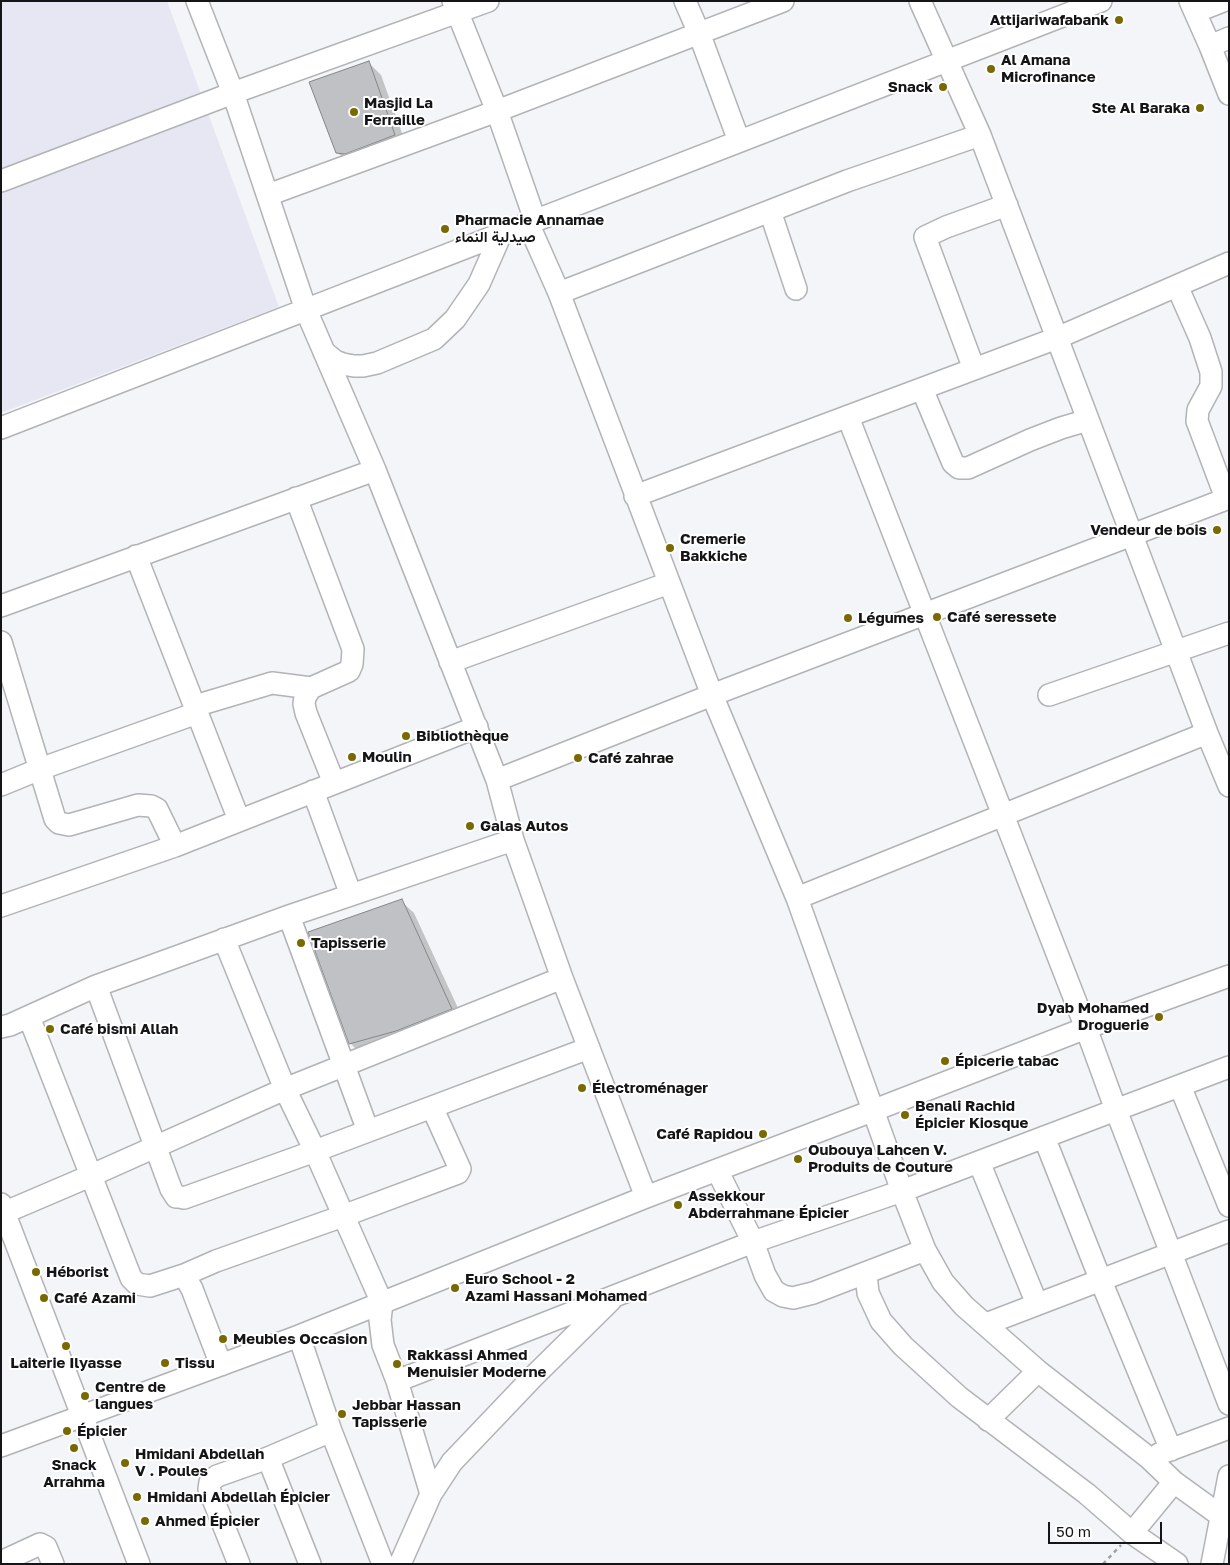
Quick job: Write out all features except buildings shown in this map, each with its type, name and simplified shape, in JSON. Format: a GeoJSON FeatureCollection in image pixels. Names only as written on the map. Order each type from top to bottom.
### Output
{"type":"FeatureCollection","features":[{"type":"Feature","properties":{"kind":"street"},"geometry":{"type":"LineString","coordinates":[[197,1],[233,93],[306,310],[374,470],[497,780],[513,840],[562,978],[646,1197]]}},
{"type":"Feature","properties":{"kind":"street"},"geometry":{"type":"LineString","coordinates":[[1,181],[455,7],[488,1]]}},
{"type":"Feature","properties":{"kind":"street"},"geometry":{"type":"LineString","coordinates":[[685,1],[699,33],[739,141]]}},
{"type":"Feature","properties":{"kind":"street"},"geometry":{"type":"LineString","coordinates":[[268,195],[498,112],[783,1]]}},
{"type":"Feature","properties":{"kind":"street"},"geometry":{"type":"LineString","coordinates":[[920,1],[980,134],[1176,651],[1216,738],[1229,786]]}},
{"type":"Feature","properties":{"kind":"street"},"geometry":{"type":"LineString","coordinates":[[1,428],[1101,1]]}},
{"type":"Feature","properties":{"kind":"street"},"geometry":{"type":"LineString","coordinates":[[1223,1],[1192,7],[1219,42],[1229,94]]}},
{"type":"Feature","properties":{"kind":"street"},"geometry":{"type":"LineString","coordinates":[[455,7],[498,112],[532,221],[558,293],[712,695],[797,898],[872,1111],[925,1250],[943,1282],[964,1306],[1038,1371],[1149,1458],[1174,1482],[1225,1517]]}},
{"type":"Feature","properties":{"kind":"street"},"geometry":{"type":"LineString","coordinates":[[558,293],[847,181],[980,134]]}},
{"type":"Feature","properties":{"kind":"street"},"geometry":{"type":"LineString","coordinates":[[974,369],[925,237],[946,227],[1006,205]]}},
{"type":"Feature","properties":{"kind":"street"},"geometry":{"type":"LineString","coordinates":[[770,211],[796,289]]}},
{"type":"Feature","properties":{"kind":"street"},"geometry":{"type":"LineString","coordinates":[[324,352],[343,364],[363,366],[377,363],[434,339],[455,319],[479,284],[501,234]]}},
{"type":"Feature","properties":{"kind":"street"},"geometry":{"type":"LineString","coordinates":[[635,496],[1057,338],[1229,263]]}},
{"type":"Feature","properties":{"kind":"street"},"geometry":{"type":"LineString","coordinates":[[497,780],[712,695],[1228,498],[1197,421],[1198,410],[1211,386],[1211,372],[1200,338],[1177,286]]}},
{"type":"Feature","properties":{"kind":"street"},"geometry":{"type":"LineString","coordinates":[[922,389],[953,463],[959,468],[968,468],[1030,440],[1088,420]]}},
{"type":"Feature","properties":{"kind":"street"},"geometry":{"type":"LineString","coordinates":[[848,417],[1086,1028],[1229,1404]]}},
{"type":"Feature","properties":{"kind":"street"},"geometry":{"type":"LineString","coordinates":[[1,606],[374,470]]}},
{"type":"Feature","properties":{"kind":"street"},"geometry":{"type":"LineString","coordinates":[[296,498],[353,649],[352,664],[349,671],[311,688],[305,696],[304,704],[334,783]]}},
{"type":"Feature","properties":{"kind":"street"},"geometry":{"type":"LineString","coordinates":[[136,556],[239,820]]}},
{"type":"Feature","properties":{"kind":"street"},"geometry":{"type":"LineString","coordinates":[[450,662],[669,583]]}},
{"type":"Feature","properties":{"kind":"street"},"geometry":{"type":"LineString","coordinates":[[1049,696],[1229,633]]}},
{"type":"Feature","properties":{"kind":"street"},"geometry":{"type":"LineString","coordinates":[[1,642],[55,819],[58,822],[69,825],[138,805],[146,805],[157,809],[175,846]]}},
{"type":"Feature","properties":{"kind":"street"},"geometry":{"type":"LineString","coordinates":[[1,785],[196,710],[272,683],[311,688]]}},
{"type":"Feature","properties":{"kind":"street"},"geometry":{"type":"LineString","coordinates":[[1,906],[175,846],[477,727]]}},
{"type":"Feature","properties":{"kind":"street"},"geometry":{"type":"LineString","coordinates":[[797,898],[1002,816],[1216,738]]}},
{"type":"Feature","properties":{"kind":"street"},"geometry":{"type":"LineString","coordinates":[[313,791],[351,895]]}},
{"type":"Feature","properties":{"kind":"street"},"geometry":{"type":"LineString","coordinates":[[1,1027],[29,1017],[96,986],[289,916],[513,840]]}},
{"type":"Feature","properties":{"kind":"street"},"geometry":{"type":"LineString","coordinates":[[289,916],[368,1131]]}},
{"type":"Feature","properties":{"kind":"street"},"geometry":{"type":"LineString","coordinates":[[224,940],[285,1089],[315,1151],[382,1303],[380,1320],[383,1346],[397,1381],[431,1494]]}},
{"type":"Feature","properties":{"kind":"street"},"geometry":{"type":"LineString","coordinates":[[1,1446],[298,1336],[646,1197],[1086,1028],[1229,976]]}},
{"type":"Feature","properties":{"kind":"street"},"geometry":{"type":"LineString","coordinates":[[139,1564],[2,1210],[90,1176],[344,1064],[562,978]]}},
{"type":"Feature","properties":{"kind":"street"},"geometry":{"type":"LineString","coordinates":[[96,986],[176,1197],[184,1198],[315,1151],[589,1048]]}},
{"type":"Feature","properties":{"kind":"street"},"geometry":{"type":"LineString","coordinates":[[29,1017],[131,1278],[137,1284],[150,1286],[184,1275],[216,1261],[343,1216],[460,1171],[432,1107]]}},
{"type":"Feature","properties":{"kind":"street"},"geometry":{"type":"LineString","coordinates":[[397,1381],[616,1294],[754,1242],[902,1191],[1229,1067]]}},
{"type":"Feature","properties":{"kind":"street"},"geometry":{"type":"LineString","coordinates":[[1180,1086],[1229,1206]]}},
{"type":"Feature","properties":{"kind":"street"},"geometry":{"type":"LineString","coordinates":[[1044,1137],[1171,1450]]}},
{"type":"Feature","properties":{"kind":"street"},"geometry":{"type":"LineString","coordinates":[[979,1162],[1037,1304]]}},
{"type":"Feature","properties":{"kind":"street"},"geometry":{"type":"LineString","coordinates":[[717,1170],[754,1242],[765,1275],[774,1291],[783,1296],[793,1298],[813,1293],[925,1250]]}},
{"type":"Feature","properties":{"kind":"street"},"geometry":{"type":"LineString","coordinates":[[986,1324],[1229,1231]]}},
{"type":"Feature","properties":{"kind":"street"},"geometry":{"type":"LineString","coordinates":[[866,1274],[868,1293],[881,1321],[903,1346],[959,1397],[1087,1494],[1132,1533],[1177,1564]]}},
{"type":"Feature","properties":{"kind":"street"},"geometry":{"type":"LineString","coordinates":[[184,1275],[192,1289],[221,1365]]}},
{"type":"Feature","properties":{"kind":"street"},"geometry":{"type":"LineString","coordinates":[[400,1564],[431,1494],[452,1462],[616,1294]]}},
{"type":"Feature","properties":{"kind":"street"},"geometry":{"type":"LineString","coordinates":[[298,1336],[331,1431],[383,1564]]}},
{"type":"Feature","properties":{"kind":"street"},"geometry":{"type":"LineString","coordinates":[[988,1420],[1038,1371]]}},
{"type":"Feature","properties":{"kind":"street"},"geometry":{"type":"LineString","coordinates":[[1149,1458],[1229,1428]]}},
{"type":"Feature","properties":{"kind":"street"},"geometry":{"type":"LineString","coordinates":[[239,1564],[209,1489],[210,1482],[217,1476],[268,1458],[331,1431]]}},
{"type":"Feature","properties":{"kind":"street"},"geometry":{"type":"LineString","coordinates":[[268,1458],[310,1564]]}},
{"type":"Feature","properties":{"kind":"street"},"geometry":{"type":"LineString","coordinates":[[1212,1564],[1225,1517],[1229,1476]]}},
{"type":"Feature","properties":{"kind":"street"},"geometry":{"type":"LineString","coordinates":[[1132,1533],[1174,1482]]}},
{"type":"Feature","properties":{"kind":"street"},"geometry":{"type":"LineString","coordinates":[[1,1562],[40,1544],[46,1547],[53,1564]]}},
{"type":"Feature","properties":{"kind":"path"},"geometry":{"type":"LineString","coordinates":[[1103,1564],[1132,1533]]}},
{"type":"Feature","properties":{"kind":"shaded area"},"geometry":{"type":"Polygon","coordinates":[[[1,1],[167,1],[279,307],[1,413],[1,1]]]}},
{"type":"Feature","properties":{"kind":"place","name":"Attijariwafabank"},"geometry":{"type":"Point","coordinates":[1119,20]}},
{"type":"Feature","properties":{"kind":"place","name":"Al Amana Microfinance"},"geometry":{"type":"Point","coordinates":[991,69]}},
{"type":"Feature","properties":{"kind":"place","name":"Snack"},"geometry":{"type":"Point","coordinates":[943,87]}},
{"type":"Feature","properties":{"kind":"place","name":"Ste Al Baraka"},"geometry":{"type":"Point","coordinates":[1200,108]}},
{"type":"Feature","properties":{"kind":"place","name":"Masjid La Ferraille"},"geometry":{"type":"Point","coordinates":[354,112]}},
{"type":"Feature","properties":{"kind":"place","name":"Pharmacie Annamae صيدلية النماء"},"geometry":{"type":"Point","coordinates":[445,229]}},
{"type":"Feature","properties":{"kind":"place","name":"Vendeur de bois"},"geometry":{"type":"Point","coordinates":[1217,530]}},
{"type":"Feature","properties":{"kind":"place","name":"Cremerie Bakkiche"},"geometry":{"type":"Point","coordinates":[670,548]}},
{"type":"Feature","properties":{"kind":"place","name":"Café seressete"},"geometry":{"type":"Point","coordinates":[937,617]}},
{"type":"Feature","properties":{"kind":"place","name":"Légumes"},"geometry":{"type":"Point","coordinates":[848,618]}},
{"type":"Feature","properties":{"kind":"place","name":"Bibliothèque"},"geometry":{"type":"Point","coordinates":[406,736]}},
{"type":"Feature","properties":{"kind":"place","name":"Moulin"},"geometry":{"type":"Point","coordinates":[352,757]}},
{"type":"Feature","properties":{"kind":"place","name":"Café zahrae"},"geometry":{"type":"Point","coordinates":[578,758]}},
{"type":"Feature","properties":{"kind":"place","name":"Galas Autos"},"geometry":{"type":"Point","coordinates":[470,826]}},
{"type":"Feature","properties":{"kind":"place","name":"Tapisserie"},"geometry":{"type":"Point","coordinates":[301,943]}},
{"type":"Feature","properties":{"kind":"place","name":"Dyab Mohamed Droguerie"},"geometry":{"type":"Point","coordinates":[1159,1017]}},
{"type":"Feature","properties":{"kind":"place","name":"Café bismi Allah"},"geometry":{"type":"Point","coordinates":[50,1029]}},
{"type":"Feature","properties":{"kind":"place","name":"Épicerie tabac"},"geometry":{"type":"Point","coordinates":[945,1061]}},
{"type":"Feature","properties":{"kind":"place","name":"Électroménager"},"geometry":{"type":"Point","coordinates":[582,1088]}},
{"type":"Feature","properties":{"kind":"place","name":"Benali Rachid Épicier Kiosque"},"geometry":{"type":"Point","coordinates":[905,1115]}},
{"type":"Feature","properties":{"kind":"place","name":"Café Rapidou"},"geometry":{"type":"Point","coordinates":[763,1134]}},
{"type":"Feature","properties":{"kind":"place","name":"Oubouya Lahcen V. Produits de Couture"},"geometry":{"type":"Point","coordinates":[798,1159]}},
{"type":"Feature","properties":{"kind":"place","name":"Assekkour Abderrahmane Épicier"},"geometry":{"type":"Point","coordinates":[678,1205]}},
{"type":"Feature","properties":{"kind":"place","name":"Héborist"},"geometry":{"type":"Point","coordinates":[36,1272]}},
{"type":"Feature","properties":{"kind":"place","name":"Euro School - 2 Azami Hassani Mohamed"},"geometry":{"type":"Point","coordinates":[455,1288]}},
{"type":"Feature","properties":{"kind":"place","name":"Café Azami"},"geometry":{"type":"Point","coordinates":[44,1298]}},
{"type":"Feature","properties":{"kind":"place","name":"Meubles Occasion"},"geometry":{"type":"Point","coordinates":[223,1339]}},
{"type":"Feature","properties":{"kind":"place","name":"Laiterie Ilyasse"},"geometry":{"type":"Point","coordinates":[66,1346]}},
{"type":"Feature","properties":{"kind":"place","name":"Tissu"},"geometry":{"type":"Point","coordinates":[165,1363]}},
{"type":"Feature","properties":{"kind":"place","name":"Rakkassi Ahmed Menuisier Moderne"},"geometry":{"type":"Point","coordinates":[397,1364]}},
{"type":"Feature","properties":{"kind":"place","name":"Centre de langues"},"geometry":{"type":"Point","coordinates":[85,1396]}},
{"type":"Feature","properties":{"kind":"place","name":"Jebbar Hassan Tapisserie"},"geometry":{"type":"Point","coordinates":[342,1414]}},
{"type":"Feature","properties":{"kind":"place","name":"Épicier"},"geometry":{"type":"Point","coordinates":[67,1431]}},
{"type":"Feature","properties":{"kind":"place","name":"Snack Arrahma"},"geometry":{"type":"Point","coordinates":[74,1448]}},
{"type":"Feature","properties":{"kind":"place","name":"Hmidani Abdellah V . Poules"},"geometry":{"type":"Point","coordinates":[125,1463]}},
{"type":"Feature","properties":{"kind":"place","name":"Hmidani Abdellah Épicier"},"geometry":{"type":"Point","coordinates":[137,1497]}},
{"type":"Feature","properties":{"kind":"place","name":"Ahmed Épicier"},"geometry":{"type":"Point","coordinates":[145,1521]}}]}
